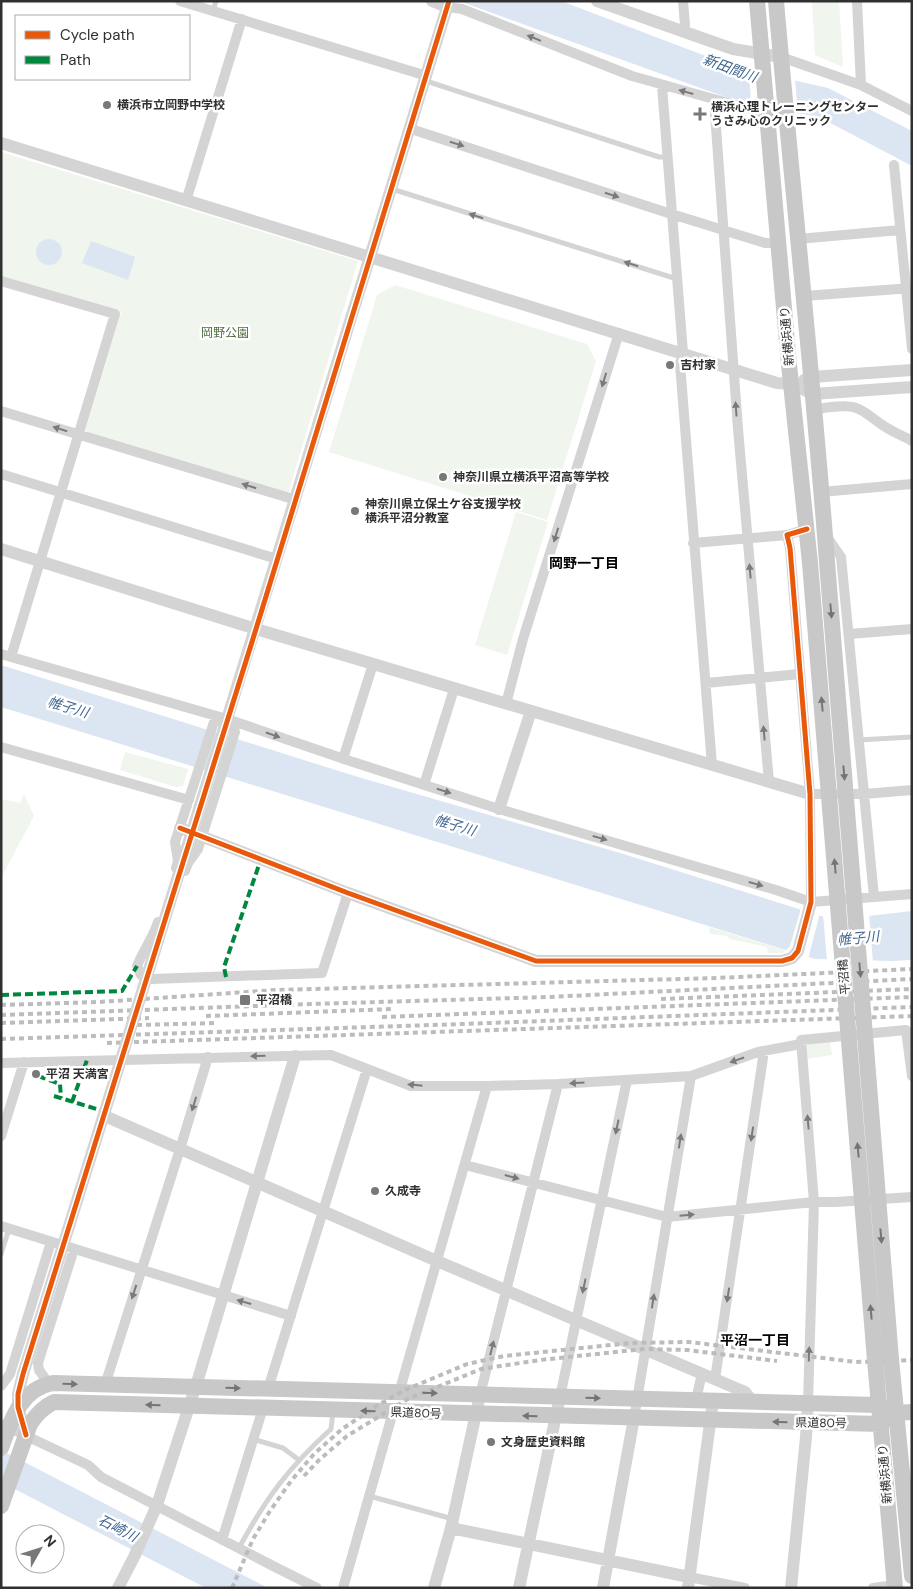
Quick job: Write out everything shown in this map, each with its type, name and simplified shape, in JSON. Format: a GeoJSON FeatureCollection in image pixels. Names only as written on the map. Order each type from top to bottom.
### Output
{"type":"FeatureCollection","features":[{"type":"Feature","properties":{"kind":"main road"},"geometry":{"type":"LineString","coordinates":[[757,1],[762,59]]}},
{"type":"Feature","properties":{"kind":"main road"},"geometry":{"type":"LineString","coordinates":[[776,1],[781,63]]}},
{"type":"Feature","properties":{"kind":"main road","name":"新横浜通り"},"geometry":{"type":"LineString","coordinates":[[762,59],[810,563]]}},
{"type":"Feature","properties":{"kind":"main road","name":"新横浜通り"},"geometry":{"type":"LineString","coordinates":[[781,63],[812,377],[827,562]]}},
{"type":"Feature","properties":{"kind":"main road","name":"平沼橋"},"geometry":{"type":"LineString","coordinates":[[827,562],[883,1360]]}},
{"type":"Feature","properties":{"kind":"main road","name":"平沼橋"},"geometry":{"type":"LineString","coordinates":[[810,563],[883,1360]]}},
{"type":"Feature","properties":{"kind":"main road","name":"新横浜通り"},"geometry":{"type":"LineString","coordinates":[[883,1360],[878,1405],[895,1586]]}},
{"type":"Feature","properties":{"kind":"main road","name":"新横浜通り"},"geometry":{"type":"LineString","coordinates":[[883,1360],[904,1413],[912,1576]]}},
{"type":"Feature","properties":{"kind":"main road"},"geometry":{"type":"LineString","coordinates":[[2,1446],[5,1425],[18,1407],[37,1388],[49,1384]]}},
{"type":"Feature","properties":{"kind":"main road","name":"県道80号"},"geometry":{"type":"LineString","coordinates":[[49,1384],[878,1405],[904,1413]]}},
{"type":"Feature","properties":{"kind":"main road","name":"県道80号"},"geometry":{"type":"LineString","coordinates":[[1,1506],[30,1424],[36,1415],[47,1405],[54,1402],[880,1424]]}},
{"type":"Feature","properties":{"kind":"main road"},"geometry":{"type":"LineString","coordinates":[[880,1424],[904,1413]]}},
{"type":"Feature","properties":{"kind":"street"},"geometry":{"type":"LineString","coordinates":[[180,1],[214,6],[242,19],[426,78]]}},
{"type":"Feature","properties":{"kind":"street"},"geometry":{"type":"LineString","coordinates":[[432,1],[462,9],[662,86],[767,112]]}},
{"type":"Feature","properties":{"kind":"street"},"geometry":{"type":"LineString","coordinates":[[683,1],[685,25],[683,32]]}},
{"type":"Feature","properties":{"kind":"street"},"geometry":{"type":"LineString","coordinates":[[857,1],[861,85]]}},
{"type":"Feature","properties":{"kind":"street"},"geometry":{"type":"LineString","coordinates":[[599,2],[762,59],[861,85],[912,111]]}},
{"type":"Feature","properties":{"kind":"street"},"geometry":{"type":"LineString","coordinates":[[152,979],[188,863],[198,851],[219,781],[229,732],[227,719],[411,129],[448,4]]}},
{"type":"Feature","properties":{"kind":"street"},"geometry":{"type":"LineString","coordinates":[[186,201],[242,19]]}},
{"type":"Feature","properties":{"kind":"street"},"geometry":{"type":"LineString","coordinates":[[662,86],[678,279],[683,353],[680,364],[693,543],[712,765]]}},
{"type":"Feature","properties":{"kind":"street"},"geometry":{"type":"LineString","coordinates":[[714,100],[733,369],[769,782]]}},
{"type":"Feature","properties":{"kind":"street"},"geometry":{"type":"LineString","coordinates":[[411,129],[765,244],[779,243]]}},
{"type":"Feature","properties":{"kind":"street"},"geometry":{"type":"LineString","coordinates":[[1,143],[777,383],[792,384],[813,394],[912,387]]}},
{"type":"Feature","properties":{"kind":"street"},"geometry":{"type":"LineString","coordinates":[[894,164],[900,230],[909,288],[912,349]]}},
{"type":"Feature","properties":{"kind":"street"},"geometry":{"type":"LineString","coordinates":[[798,239],[900,230]]}},
{"type":"Feature","properties":{"kind":"street"},"geometry":{"type":"LineString","coordinates":[[1,281],[115,314],[40,561],[6,656],[227,719],[343,759],[499,809],[776,890],[811,902],[912,894]]}},
{"type":"Feature","properties":{"kind":"street"},"geometry":{"type":"LineString","coordinates":[[804,296],[909,288]]}},
{"type":"Feature","properties":{"kind":"street"},"geometry":{"type":"LineString","coordinates":[[506,704],[526,630],[619,333]]}},
{"type":"Feature","properties":{"kind":"street"},"geometry":{"type":"LineString","coordinates":[[792,384],[812,377],[912,370]]}},
{"type":"Feature","properties":{"kind":"street"},"geometry":{"type":"LineString","coordinates":[[815,415],[816,411],[822,408],[847,406],[857,408],[882,425],[912,441]]}},
{"type":"Feature","properties":{"kind":"street"},"geometry":{"type":"LineString","coordinates":[[1,410],[296,500]]}},
{"type":"Feature","properties":{"kind":"street"},"geometry":{"type":"LineString","coordinates":[[1,474],[277,559]]}},
{"type":"Feature","properties":{"kind":"street"},"geometry":{"type":"LineString","coordinates":[[822,492],[912,484]]}},
{"type":"Feature","properties":{"kind":"street"},"geometry":{"type":"LineString","coordinates":[[693,543],[787,535],[807,529]]}},
{"type":"Feature","properties":{"kind":"street"},"geometry":{"type":"LineString","coordinates":[[825,533],[841,556],[874,897]]}},
{"type":"Feature","properties":{"kind":"street"},"geometry":{"type":"LineString","coordinates":[[180,828],[348,893],[536,961],[782,960],[792,958],[798,951],[811,902],[810,794],[790,548],[787,535]]}},
{"type":"Feature","properties":{"kind":"street"},"geometry":{"type":"LineString","coordinates":[[1,549],[256,629],[810,794],[864,794],[912,790]]}},
{"type":"Feature","properties":{"kind":"street"},"geometry":{"type":"LineString","coordinates":[[849,634],[912,629]]}},
{"type":"Feature","properties":{"kind":"street"},"geometry":{"type":"LineString","coordinates":[[343,759],[373,664]]}},
{"type":"Feature","properties":{"kind":"street"},"geometry":{"type":"LineString","coordinates":[[706,684],[800,674]]}},
{"type":"Feature","properties":{"kind":"street"},"geometry":{"type":"LineString","coordinates":[[424,785],[454,688]]}},
{"type":"Feature","properties":{"kind":"street"},"geometry":{"type":"LineString","coordinates":[[499,809],[531,711]]}},
{"type":"Feature","properties":{"kind":"street"},"geometry":{"type":"LineString","coordinates":[[227,719],[214,722],[175,842],[178,861],[155,932],[143,950],[137,966],[140,975],[152,979],[322,973],[348,893]]}},
{"type":"Feature","properties":{"kind":"street"},"geometry":{"type":"LineString","coordinates":[[26,1435],[18,1407],[16,1374],[229,732]]}},
{"type":"Feature","properties":{"kind":"street"},"geometry":{"type":"LineString","coordinates":[[1,747],[189,800]]}},
{"type":"Feature","properties":{"kind":"street"},"geometry":{"type":"LineString","coordinates":[[791,1588],[807,1422],[814,1202],[801,1040],[906,1030],[912,1076]]}},
{"type":"Feature","properties":{"kind":"street"},"geometry":{"type":"LineString","coordinates":[[1,1062],[330,1055],[411,1086],[487,1086],[691,1076],[764,1051],[801,1044]]}},
{"type":"Feature","properties":{"kind":"street"},"geometry":{"type":"LineString","coordinates":[[715,1379],[764,1051]]}},
{"type":"Feature","properties":{"kind":"street"},"geometry":{"type":"LineString","coordinates":[[118,1588],[157,1505],[223,1296],[295,1056]]}},
{"type":"Feature","properties":{"kind":"street"},"geometry":{"type":"LineString","coordinates":[[104,1384],[180,1150],[208,1057]]}},
{"type":"Feature","properties":{"kind":"street"},"geometry":{"type":"LineString","coordinates":[[1,1386],[16,1374],[63,1245],[120,1060]]}},
{"type":"Feature","properties":{"kind":"street"},"geometry":{"type":"LineString","coordinates":[[1,1136],[24,1062]]}},
{"type":"Feature","properties":{"kind":"street"},"geometry":{"type":"LineString","coordinates":[[268,1389],[368,1070]]}},
{"type":"Feature","properties":{"kind":"street"},"geometry":{"type":"LineString","coordinates":[[604,1588],[691,1076]]}},
{"type":"Feature","properties":{"kind":"street"},"geometry":{"type":"LineString","coordinates":[[519,1588],[627,1080]]}},
{"type":"Feature","properties":{"kind":"street"},"geometry":{"type":"LineString","coordinates":[[434,1588],[452,1524],[480,1395],[558,1084]]}},
{"type":"Feature","properties":{"kind":"street"},"geometry":{"type":"LineString","coordinates":[[398,1393],[487,1086]]}},
{"type":"Feature","properties":{"kind":"street"},"geometry":{"type":"LineString","coordinates":[[103,1114],[180,1150],[745,1392],[753,1402]]}},
{"type":"Feature","properties":{"kind":"street"},"geometry":{"type":"LineString","coordinates":[[465,1165],[667,1217],[814,1202],[912,1196]]}},
{"type":"Feature","properties":{"kind":"street"},"geometry":{"type":"LineString","coordinates":[[5,1227],[291,1316]]}},
{"type":"Feature","properties":{"kind":"street"},"geometry":{"type":"LineString","coordinates":[[49,1384],[39,1370],[38,1363],[63,1245]]}},
{"type":"Feature","properties":{"kind":"street"},"geometry":{"type":"LineString","coordinates":[[689,1582],[711,1420],[704,1400],[702,1373]]}},
{"type":"Feature","properties":{"kind":"street"},"geometry":{"type":"LineString","coordinates":[[222,1540],[263,1408]]}},
{"type":"Feature","properties":{"kind":"street"},"geometry":{"type":"LineString","coordinates":[[343,1588],[393,1412]]}},
{"type":"Feature","properties":{"kind":"street"},"geometry":{"type":"LineString","coordinates":[[5,1425],[88,1465],[101,1477],[317,1588]]}},
{"type":"Feature","properties":{"kind":"street"},"geometry":{"type":"LineString","coordinates":[[452,1524],[529,1545],[608,1560],[689,1582],[745,1588]]}},
{"type":"Feature","properties":{"kind":"street"},"geometry":{"type":"LineString","coordinates":[[873,1588],[895,1586]]}},
{"type":"Feature","properties":{"kind":"lane"},"geometry":{"type":"LineString","coordinates":[[426,78],[659,157],[668,157]]}},
{"type":"Feature","properties":{"kind":"lane"},"geometry":{"type":"LineString","coordinates":[[392,189],[678,279]]}},
{"type":"Feature","properties":{"kind":"lane"},"geometry":{"type":"LineString","coordinates":[[858,740],[912,737]]}},
{"type":"Feature","properties":{"kind":"lane"},"geometry":{"type":"LineString","coordinates":[[1,1254],[5,1227]]}},
{"type":"Feature","properties":{"kind":"lane"},"geometry":{"type":"LineString","coordinates":[[239,1548],[272,1492],[298,1460],[331,1429],[333,1410]]}},
{"type":"Feature","properties":{"kind":"lane"},"geometry":{"type":"LineString","coordinates":[[253,1439],[283,1448],[298,1460]]}},
{"type":"Feature","properties":{"kind":"lane"},"geometry":{"type":"LineString","coordinates":[[369,1496],[452,1524]]}},
{"type":"Feature","properties":{"kind":"green space"},"geometry":{"type":"Polygon","coordinates":[[[812,1],[839,1],[843,67],[815,55],[812,1]]]}},
{"type":"Feature","properties":{"kind":"green space","name":"岡野公園"},"geometry":{"type":"Polygon","coordinates":[[[1,152],[358,261],[288,494],[85,432],[121,312],[1,276],[1,152]]]}},
{"type":"Feature","properties":{"kind":"green space"},"geometry":{"type":"Polygon","coordinates":[[[395,285],[587,344],[596,361],[547,520],[329,452],[377,295],[395,285]]]}},
{"type":"Feature","properties":{"kind":"green space"},"geometry":{"type":"Polygon","coordinates":[[[516,512],[548,522],[507,655],[475,645],[516,512]]]}},
{"type":"Feature","properties":{"kind":"green space"},"geometry":{"type":"Polygon","coordinates":[[[125,752],[188,769],[183,786],[176,787],[120,770],[125,752]]]}},
{"type":"Feature","properties":{"kind":"green space"},"geometry":{"type":"Polygon","coordinates":[[[24,794],[34,816],[1,878],[1,799],[20,803],[24,794]]]}},
{"type":"Feature","properties":{"kind":"green space"},"geometry":{"type":"Polygon","coordinates":[[[709,927],[785,950],[783,953],[768,953],[767,947],[729,939],[728,936],[710,934],[709,927]]]}},
{"type":"Feature","properties":{"kind":"green space"},"geometry":{"type":"Polygon","coordinates":[[[830,1040],[832,1055],[807,1059],[806,1043],[830,1040]]]}},
{"type":"Feature","properties":{"kind":"water","name":"新田間川"},"geometry":{"type":"Polygon","coordinates":[[[459,1],[561,1],[732,66],[828,88],[912,131],[912,166],[819,117],[742,103],[459,1]]]}},
{"type":"Feature","properties":{"kind":"water"},"geometry":{"type":"Polygon","coordinates":[[[49,239],[58,243],[62,252],[58,261],[49,265],[40,261],[36,252],[40,243],[49,239]]]}},
{"type":"Feature","properties":{"kind":"water"},"geometry":{"type":"Polygon","coordinates":[[[91,241],[135,257],[128,280],[82,263],[91,241]]]}},
{"type":"Feature","properties":{"kind":"water","name":"帷子川"},"geometry":{"type":"Polygon","coordinates":[[[1,665],[358,777],[620,853],[834,920],[912,911],[912,960],[815,959],[1,707],[1,665]]]}},
{"type":"Feature","properties":{"kind":"water","name":"石崎川"},"geometry":{"type":"Polygon","coordinates":[[[1,1450],[268,1588],[206,1588],[1,1482],[1,1450]]]}},
{"type":"Feature","properties":{"kind":"pier"},"geometry":{"type":"Polygon","coordinates":[[[749,67],[795,78],[798,116],[751,106],[749,67]]]}},
{"type":"Feature","properties":{"kind":"pier"},"geometry":{"type":"Polygon","coordinates":[[[800,906],[820,913],[808,959],[785,952],[790,946],[800,906]]]}},
{"type":"Feature","properties":{"kind":"pier"},"geometry":{"type":"Polygon","coordinates":[[[869,913],[873,963],[827,961],[823,914],[834,917],[869,913]]]}},
{"type":"Feature","properties":{"kind":"railway"},"geometry":{"type":"LineString","coordinates":[[1,1005],[99,1002],[276,990],[717,978],[912,969]]}},
{"type":"Feature","properties":{"kind":"railway"},"geometry":{"type":"LineString","coordinates":[[1,1015],[549,997],[912,979]]}},
{"type":"Feature","properties":{"kind":"railway"},"geometry":{"type":"LineString","coordinates":[[661,999],[912,989]]}},
{"type":"Feature","properties":{"kind":"railway"},"geometry":{"type":"LineString","coordinates":[[382,1017],[912,997]]}},
{"type":"Feature","properties":{"kind":"railway"},"geometry":{"type":"LineString","coordinates":[[1,1039],[912,1007]]}},
{"type":"Feature","properties":{"kind":"railway"},"geometry":{"type":"LineString","coordinates":[[206,1016],[393,1009]]}},
{"type":"Feature","properties":{"kind":"railway"},"geometry":{"type":"LineString","coordinates":[[107,1043],[912,1016]]}},
{"type":"Feature","properties":{"kind":"railway"},"geometry":{"type":"LineString","coordinates":[[1,1023],[149,1018]]}},
{"type":"Feature","properties":{"kind":"railway"},"geometry":{"type":"LineString","coordinates":[[137,1025],[217,1023]]}},
{"type":"Feature","properties":{"kind":"railway"},"geometry":{"type":"LineString","coordinates":[[232,1588],[253,1539],[270,1511],[291,1481],[314,1454],[342,1429],[380,1404],[405,1390],[467,1364],[504,1356],[631,1343],[689,1342],[856,1362],[912,1360]]}},
{"type":"Feature","properties":{"kind":"railway"},"geometry":{"type":"LineString","coordinates":[[304,1476],[347,1436],[408,1399],[481,1369],[540,1360],[644,1349],[687,1350],[777,1361]]}},
{"type":"Feature","properties":{"kind":"marked path"},"geometry":{"type":"LineString","coordinates":[[226,977],[224,967],[261,859]]}},
{"type":"Feature","properties":{"kind":"marked path"},"geometry":{"type":"LineString","coordinates":[[1,995],[122,991],[137,966]]}},
{"type":"Feature","properties":{"kind":"marked path"},"geometry":{"type":"LineString","coordinates":[[72,1102],[87,1060]]}},
{"type":"Feature","properties":{"kind":"marked path"},"geometry":{"type":"LineString","coordinates":[[38,1076],[60,1084],[61,1098]]}},
{"type":"Feature","properties":{"kind":"marked path"},"geometry":{"type":"LineString","coordinates":[[54,1096],[100,1110]]}},
{"type":"Feature","properties":{"kind":"cycle path"},"geometry":{"type":"LineString","coordinates":[[26,1435],[18,1407],[18,1394],[23,1374],[256,629],[449,1]]}},
{"type":"Feature","properties":{"kind":"cycle path"},"geometry":{"type":"LineString","coordinates":[[180,828],[348,893],[536,961],[782,961],[792,958],[798,951],[811,902],[810,794],[790,548],[787,535],[807,529]]}},
{"type":"Feature","properties":{"kind":"place","name":"横浜市立岡野中学校"},"geometry":{"type":"Point","coordinates":[107,105]}},
{"type":"Feature","properties":{"kind":"place","name":"横浜心理トレーニングセンター うさみ心のクリニック"},"geometry":{"type":"Point","coordinates":[700,114]}},
{"type":"Feature","properties":{"kind":"place","name":"吉村家"},"geometry":{"type":"Point","coordinates":[670,365]}},
{"type":"Feature","properties":{"kind":"place","name":"神奈川県立横浜平沼高等学校"},"geometry":{"type":"Point","coordinates":[443,477]}},
{"type":"Feature","properties":{"kind":"place","name":"神奈川県立保土ケ谷支援学校 横浜平沼分教室"},"geometry":{"type":"Point","coordinates":[355,511]}},
{"type":"Feature","properties":{"kind":"place","name":"平沼橋"},"geometry":{"type":"Point","coordinates":[245,1000]}},
{"type":"Feature","properties":{"kind":"place","name":"平沼 天満宮"},"geometry":{"type":"Point","coordinates":[36,1074]}},
{"type":"Feature","properties":{"kind":"place","name":"久成寺"},"geometry":{"type":"Point","coordinates":[375,1191]}},
{"type":"Feature","properties":{"kind":"place","name":"文身歴史資料館"},"geometry":{"type":"Point","coordinates":[491,1442]}},
{"type":"Feature","properties":{"kind":"district","name":"岡野一丁目"},"geometry":{"type":"Point","coordinates":[584,563]}},
{"type":"Feature","properties":{"kind":"district","name":"平沼一丁目"},"geometry":{"type":"Point","coordinates":[755,1340]}}]}
